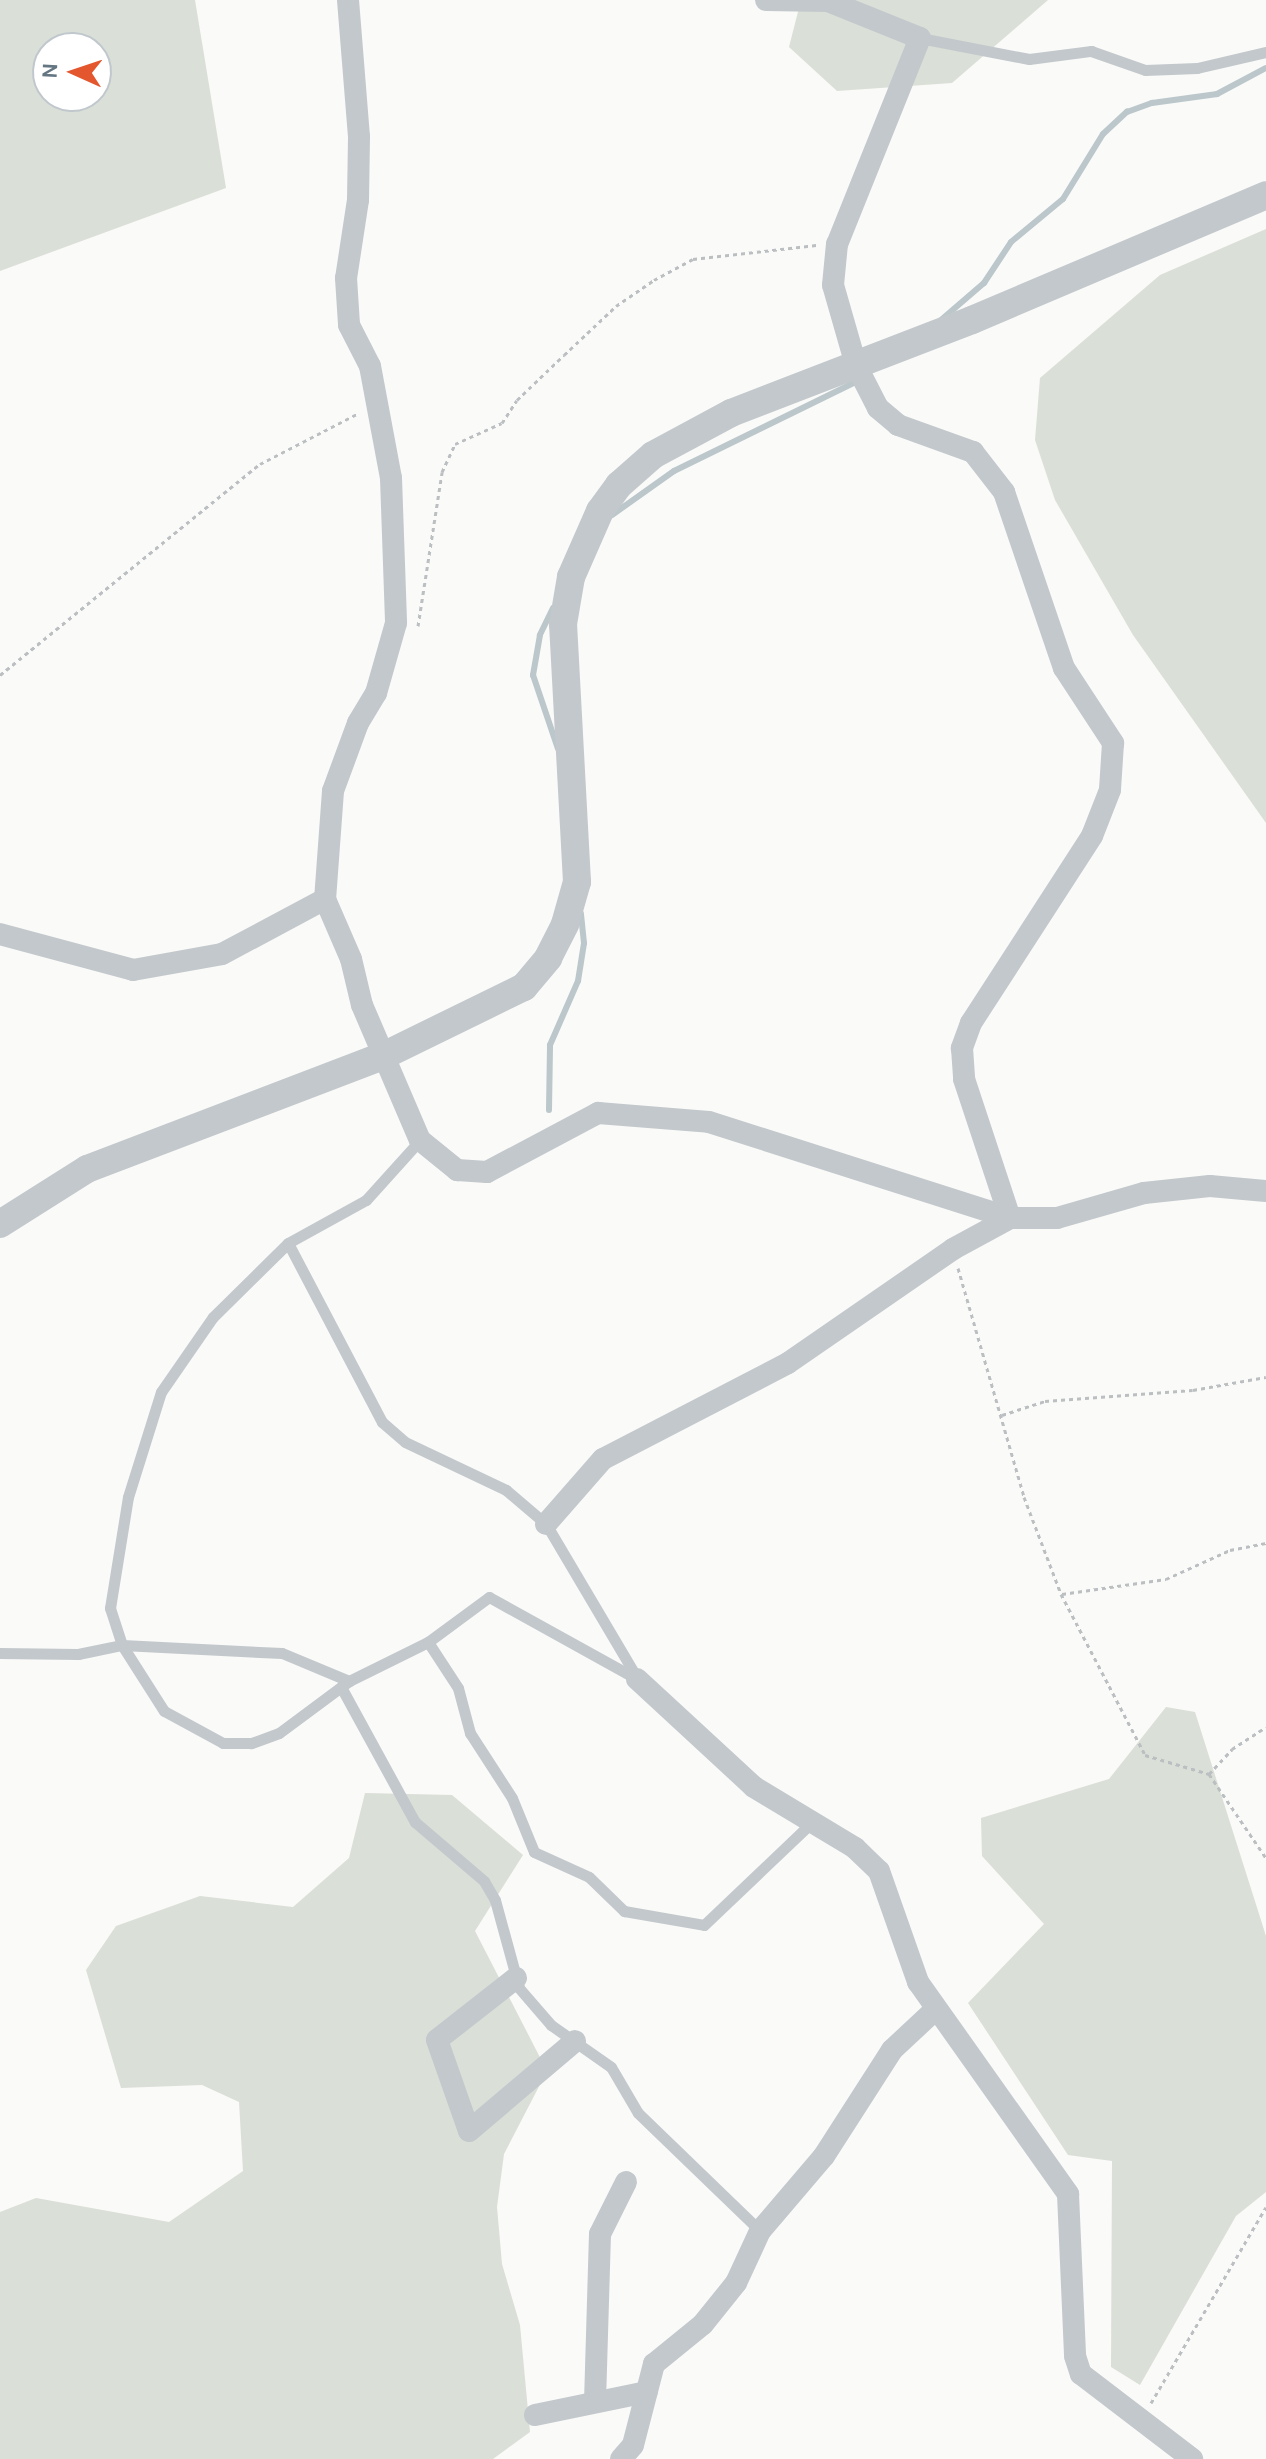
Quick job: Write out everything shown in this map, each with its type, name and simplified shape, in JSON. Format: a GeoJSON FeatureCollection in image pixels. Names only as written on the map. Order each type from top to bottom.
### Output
{"type":"FeatureCollection","features":[{"type":"Feature","properties":{"kind":"street"},"geometry":{"type":"LineString","coordinates":[[348,0],[359,137],[349,325],[370,366],[391,478],[396,623],[376,693],[358,723],[333,791],[325,899],[383,1056],[420,1140],[457,1170],[487,1172],[598,1113],[709,1122],[1010,1218],[1057,1218],[1170,1190],[1210,1186],[1266,1191]]}},
{"type":"Feature","properties":{"kind":"street"},"geometry":{"type":"LineString","coordinates":[[766,0],[828,1],[920,38],[837,244],[833,285],[856,365],[878,408],[898,425],[956,443],[990,470],[1004,492],[1064,668],[1113,743],[1110,790],[1092,836],[971,1023],[962,1048],[964,1079],[1010,1218]]}},
{"type":"Feature","properties":{"kind":"street"},"geometry":{"type":"LineString","coordinates":[[0,1224],[87,1169],[383,1056],[524,987],[548,958],[565,924],[577,871],[563,624],[571,577],[600,511],[619,485],[686,433],[1266,195]]}},
{"type":"Feature","properties":{"kind":"street"},"geometry":{"type":"LineString","coordinates":[[0,934],[133,970],[222,954],[325,899]]}},
{"type":"Feature","properties":{"kind":"street"},"geometry":{"type":"LineString","coordinates":[[546,1524],[603,1459],[788,1363],[953,1249],[1010,1218]]}},
{"type":"Feature","properties":{"kind":"street"},"geometry":{"type":"LineString","coordinates":[[637,1679],[754,1787],[855,1848],[879,1871],[918,1982],[1068,2194],[1075,2356],[1081,2374],[1192,2459]]}},
{"type":"Feature","properties":{"kind":"street"},"geometry":{"type":"LineString","coordinates":[[516,1978],[437,2040],[469,2131],[575,2041]]}},
{"type":"Feature","properties":{"kind":"street"},"geometry":{"type":"LineString","coordinates":[[621,2459],[633,2445],[654,2364],[703,2324],[736,2283],[760,2231],[824,2156],[892,2050],[936,2009]]}},
{"type":"Feature","properties":{"kind":"street"},"geometry":{"type":"LineString","coordinates":[[595,2402],[600,2234],[626,2182]]}},
{"type":"Feature","properties":{"kind":"street"},"geometry":{"type":"LineString","coordinates":[[535,2415],[647,2392]]}},
{"type":"Feature","properties":{"kind":"lane"},"geometry":{"type":"LineString","coordinates":[[920,38],[1029,59],[1091,51],[1145,70],[1197,68],[1266,52]]}},
{"type":"Feature","properties":{"kind":"lane"},"geometry":{"type":"LineString","coordinates":[[420,1140],[366,1200],[288,1243],[213,1317],[161,1392],[142,1441],[117,1559],[110,1608],[122,1645],[164,1711],[223,1743],[251,1743],[279,1733],[345,1684],[428,1642],[489,1597],[637,1679]]}},
{"type":"Feature","properties":{"kind":"lane"},"geometry":{"type":"LineString","coordinates":[[288,1243],[382,1422],[405,1442],[506,1490],[546,1524],[637,1679]]}},
{"type":"Feature","properties":{"kind":"lane"},"geometry":{"type":"LineString","coordinates":[[428,1642],[458,1688],[470,1733],[512,1798],[534,1852],[589,1877],[624,1911],[704,1925],[812,1822]]}},
{"type":"Feature","properties":{"kind":"lane"},"geometry":{"type":"LineString","coordinates":[[0,1653],[78,1654],[122,1645],[282,1653],[345,1684],[389,1784],[415,1822],[484,1881],[495,1900],[516,1978],[551,2025],[611,2067],[638,2113],[760,2231]]}},
{"type":"Feature","properties":{"kind":"path"},"geometry":{"type":"LineString","coordinates":[[414,637],[442,472],[455,444],[502,423],[517,400],[616,306],[693,259],[837,244]]}},
{"type":"Feature","properties":{"kind":"path"},"geometry":{"type":"LineString","coordinates":[[0,675],[260,464],[377,404]]}},
{"type":"Feature","properties":{"kind":"path"},"geometry":{"type":"LineString","coordinates":[[953,1249],[1024,1497],[1061,1594],[1145,1755],[1209,1774],[1265,1847],[1266,1858]]}},
{"type":"Feature","properties":{"kind":"path"},"geometry":{"type":"LineString","coordinates":[[1002,1415],[1045,1401],[1193,1390],[1266,1377]]}},
{"type":"Feature","properties":{"kind":"path"},"geometry":{"type":"LineString","coordinates":[[1061,1594],[1166,1579],[1230,1550],[1266,1543]]}},
{"type":"Feature","properties":{"kind":"path"},"geometry":{"type":"LineString","coordinates":[[1209,1774],[1232,1749],[1266,1727]]}},
{"type":"Feature","properties":{"kind":"path"},"geometry":{"type":"LineString","coordinates":[[1140,2419],[1266,2207]]}},
{"type":"Feature","properties":{"kind":"shaded area"},"geometry":{"type":"Polygon","coordinates":[[[0,0],[195,0],[226,188],[0,271],[0,0]]]}},
{"type":"Feature","properties":{"kind":"shaded area"},"geometry":{"type":"Polygon","coordinates":[[[801,0],[1048,0],[952,83],[837,91],[789,47],[801,0]]]}},
{"type":"Feature","properties":{"kind":"shaded area"},"geometry":{"type":"Polygon","coordinates":[[[1266,229],[1266,823],[1133,635],[1055,500],[1035,440],[1040,378],[1160,275],[1266,229]]]}},
{"type":"Feature","properties":{"kind":"shaded area"},"geometry":{"type":"Polygon","coordinates":[[[1166,1707],[1195,1712],[1266,1936],[1266,2192],[1236,2216],[1140,2385],[1111,2367],[1112,2161],[1068,2155],[968,2003],[1044,1924],[982,1856],[981,1818],[1109,1779],[1166,1707]]]}},
{"type":"Feature","properties":{"kind":"shaded area"},"geometry":{"type":"Polygon","coordinates":[[[365,1793],[452,1795],[523,1855],[475,1931],[547,2071],[504,2154],[497,2207],[502,2264],[520,2325],[530,2432],[493,2459],[0,2459],[0,2212],[36,2198],[169,2222],[243,2171],[239,2102],[202,2085],[121,2088],[86,1970],[116,1926],[200,1896],[293,1907],[349,1858],[365,1793]]]}},
{"type":"Feature","properties":{"kind":"waterway"},"geometry":{"type":"LineString","coordinates":[[941,320],[984,283],[1011,242],[1063,199],[1103,134],[1127,112],[1152,103],[1217,94],[1266,68]]}},
{"type":"Feature","properties":{"kind":"waterway"},"geometry":{"type":"LineString","coordinates":[[612,515],[674,471],[858,381]]}},
{"type":"Feature","properties":{"kind":"waterway"},"geometry":{"type":"LineString","coordinates":[[553,608],[540,635],[533,675],[558,749]]}},
{"type":"Feature","properties":{"kind":"waterway"},"geometry":{"type":"LineString","coordinates":[[549,1110],[550,1045],[578,981],[584,943],[581,913]]}}]}
